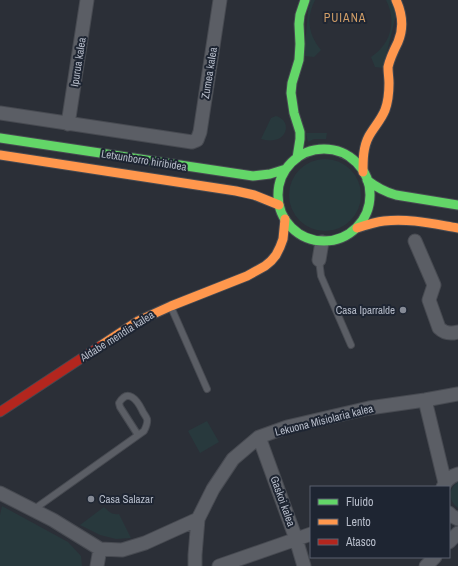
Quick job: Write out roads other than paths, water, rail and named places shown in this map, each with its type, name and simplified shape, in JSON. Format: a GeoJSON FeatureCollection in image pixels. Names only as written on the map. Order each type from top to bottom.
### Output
{"type":"FeatureCollection","features":[{"type":"Feature","properties":{"kind":"main road"},"geometry":{"type":"LineString","coordinates":[[297,158],[300,132],[293,108],[291,94],[292,83],[299,60],[299,24],[300,15],[305,0]]}},
{"type":"Feature","properties":{"kind":"main road"},"geometry":{"type":"LineString","coordinates":[[396,0],[402,20],[401,29],[389,64],[389,96],[386,108],[369,136],[366,144],[363,162],[365,176],[378,188],[396,195],[458,205]]}},
{"type":"Feature","properties":{"kind":"main road","name":"Letxunborro hiribidea"},"geometry":{"type":"LineString","coordinates":[[0,138],[253,176],[270,174],[286,169]]}},
{"type":"Feature","properties":{"kind":"main road"},"geometry":{"type":"LineString","coordinates":[[324,149],[338,151],[351,158],[361,168],[369,185],[370,204],[362,222],[345,237],[337,240],[322,242],[307,238],[294,231],[285,219],[279,205],[278,190],[282,176],[286,169],[297,158],[310,151],[324,149]]}},
{"type":"Feature","properties":{"kind":"main road","name":"Letxunborro hiribidea"},"geometry":{"type":"LineString","coordinates":[[0,155],[236,190],[254,195],[279,205]]}},
{"type":"Feature","properties":{"kind":"main road","name":"Aldabe mendia kalea"},"geometry":{"type":"LineString","coordinates":[[0,412],[138,321],[171,306],[257,272],[266,266],[274,259],[280,250],[284,235],[285,219]]}},
{"type":"Feature","properties":{"kind":"main road"},"geometry":{"type":"LineString","coordinates":[[357,228],[377,221],[397,219],[458,228]]}},
{"type":"Feature","properties":{"kind":"main road","name":"Aldabe mendia kalea"},"geometry":{"type":"LineString","coordinates":[[280,250],[295,242],[307,238]]}},
{"type":"Feature","properties":{"kind":"street","name":"Ipurua kalea"},"geometry":{"type":"LineString","coordinates":[[68,124],[87,0]]}},
{"type":"Feature","properties":{"kind":"street","name":"Zumea kalea"},"geometry":{"type":"LineString","coordinates":[[68,124],[192,142],[197,140],[200,132],[220,0]]}},
{"type":"Feature","properties":{"kind":"street"},"geometry":{"type":"LineString","coordinates":[[0,113],[68,124]]}},
{"type":"Feature","properties":{"kind":"street"},"geometry":{"type":"LineString","coordinates":[[415,241],[434,285],[429,300],[439,328],[447,333],[458,332]]}},
{"type":"Feature","properties":{"kind":"street"},"geometry":{"type":"LineString","coordinates":[[319,260],[322,242]]}},
{"type":"Feature","properties":{"kind":"street","name":"Lekuona Misiolaria kalea"},"geometry":{"type":"LineString","coordinates":[[198,519],[213,489],[233,459],[259,437],[287,427],[369,408],[458,394]]}},
{"type":"Feature","properties":{"kind":"street"},"geometry":{"type":"LineString","coordinates":[[424,400],[444,485]]}},
{"type":"Feature","properties":{"kind":"street","name":"Gaskoi kalea"},"geometry":{"type":"LineString","coordinates":[[259,437],[296,539],[304,566]]}},
{"type":"Feature","properties":{"kind":"street"},"geometry":{"type":"LineString","coordinates":[[444,485],[451,476],[458,474]]}},
{"type":"Feature","properties":{"kind":"street"},"geometry":{"type":"LineString","coordinates":[[0,493],[33,510],[100,549],[122,550],[144,543],[198,519],[195,566]]}},
{"type":"Feature","properties":{"kind":"street"},"geometry":{"type":"LineString","coordinates":[[450,541],[458,533]]}},
{"type":"Feature","properties":{"kind":"street"},"geometry":{"type":"LineString","coordinates":[[219,566],[310,534]]}},
{"type":"Feature","properties":{"kind":"street"},"geometry":{"type":"LineString","coordinates":[[97,566],[100,549]]}},
{"type":"Feature","properties":{"kind":"street"},"geometry":{"type":"LineString","coordinates":[[426,566],[434,558]]}},
{"type":"Feature","properties":{"kind":"lane"},"geometry":{"type":"LineString","coordinates":[[319,260],[321,276],[350,345]]}},
{"type":"Feature","properties":{"kind":"lane"},"geometry":{"type":"LineString","coordinates":[[171,306],[207,389]]}},
{"type":"Feature","properties":{"kind":"lane"},"geometry":{"type":"LineString","coordinates":[[33,510],[144,431],[147,419],[137,402],[132,397],[128,396],[119,403],[120,407],[138,435]]}},
{"type":"Feature","properties":{"kind":"place","name":"Casa Iparralde"},"geometry":{"type":"Point","coordinates":[403,310]}},
{"type":"Feature","properties":{"kind":"place","name":"Casa Salazar"},"geometry":{"type":"Point","coordinates":[91,499]}},
{"type":"Feature","properties":{"kind":"district","name":"PUIANA"},"geometry":{"type":"Point","coordinates":[345,18]}}]}
